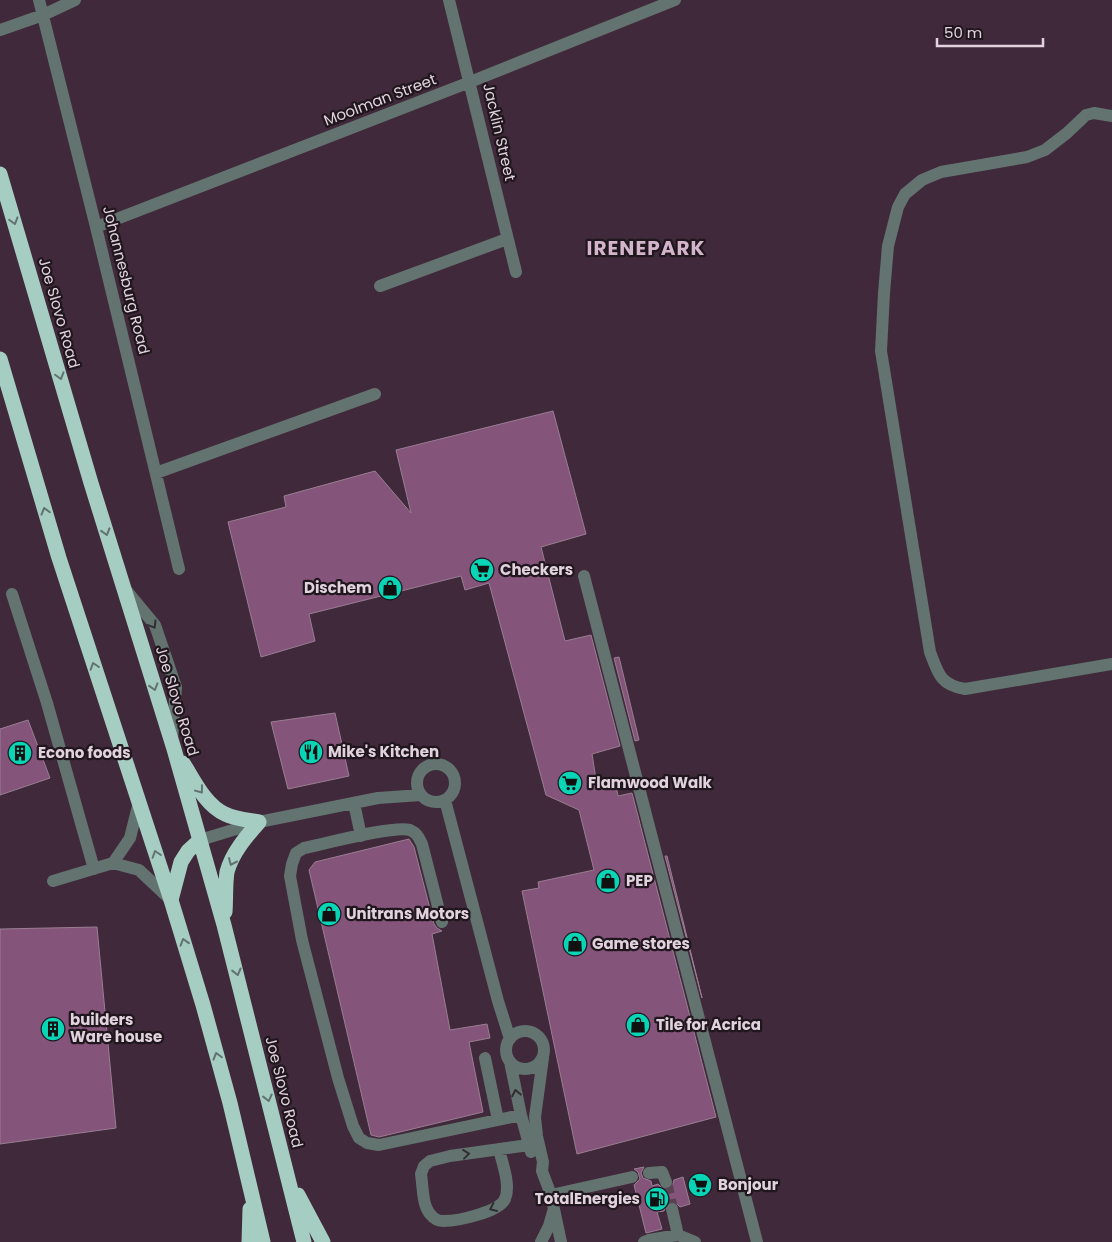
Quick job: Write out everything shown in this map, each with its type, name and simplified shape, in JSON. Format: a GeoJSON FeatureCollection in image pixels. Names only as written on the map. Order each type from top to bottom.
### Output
{"type":"FeatureCollection","features":[{"type":"Feature","properties":{"kind":"highway","name":"Joe Slovo Road"},"geometry":{"type":"LineString","coordinates":[[0,174],[200,840],[224,925],[304,1242]]}},
{"type":"Feature","properties":{"kind":"highway"},"geometry":{"type":"LineString","coordinates":[[0,359],[58,558],[171,900],[230,1102],[264,1242]]}},
{"type":"Feature","properties":{"kind":"highway"},"geometry":{"type":"LineString","coordinates":[[172,746],[201,792],[219,811],[226,815],[259,822],[241,843],[230,863],[226,879],[224,925]]}},
{"type":"Feature","properties":{"kind":"highway"},"geometry":{"type":"LineString","coordinates":[[171,900],[181,862],[200,840]]}},
{"type":"Feature","properties":{"kind":"highway"},"geometry":{"type":"LineString","coordinates":[[286,1171],[323,1242]]}},
{"type":"Feature","properties":{"kind":"highway"},"geometry":{"type":"LineString","coordinates":[[248,1242],[251,1191]]}},
{"type":"Feature","properties":{"kind":"street","name":"Johannesburg Road"},"geometry":{"type":"LineString","coordinates":[[39,0],[179,569]]}},
{"type":"Feature","properties":{"kind":"street"},"geometry":{"type":"LineString","coordinates":[[0,30],[43,15],[74,0]]}},
{"type":"Feature","properties":{"kind":"street","name":"Jacklin Street"},"geometry":{"type":"LineString","coordinates":[[449,0],[516,272]]}},
{"type":"Feature","properties":{"kind":"street","name":"Moolman Street"},"geometry":{"type":"LineString","coordinates":[[96,228],[675,0]]}},
{"type":"Feature","properties":{"kind":"street"},"geometry":{"type":"LineString","coordinates":[[1112,116],[1094,113],[1086,115],[1045,150],[1027,157],[941,172],[922,180],[905,194],[898,208],[888,246],[881,351],[930,652],[940,678],[956,688],[971,688],[1112,664]]}},
{"type":"Feature","properties":{"kind":"street"},"geometry":{"type":"LineString","coordinates":[[380,286],[507,239]]}},
{"type":"Feature","properties":{"kind":"street"},"geometry":{"type":"LineString","coordinates":[[156,473],[376,394]]}},
{"type":"Feature","properties":{"kind":"street"},"geometry":{"type":"LineString","coordinates":[[584,576],[757,1242]]}},
{"type":"Feature","properties":{"kind":"street"},"geometry":{"type":"LineString","coordinates":[[123,587],[155,625],[176,687],[172,746]]}},
{"type":"Feature","properties":{"kind":"street"},"geometry":{"type":"LineString","coordinates":[[12,594],[94,869]]}},
{"type":"Feature","properties":{"kind":"street"},"geometry":{"type":"LineString","coordinates":[[445,800],[450,796],[455,784],[452,772],[448,767],[436,763],[430,764],[420,771],[423,793],[452,833]]}},
{"type":"Feature","properties":{"kind":"street"},"geometry":{"type":"LineString","coordinates":[[200,840],[259,822],[378,798],[423,793],[445,800]]}},
{"type":"Feature","properties":{"kind":"street"},"geometry":{"type":"LineString","coordinates":[[445,800],[452,833],[498,1001],[515,1035]]}},
{"type":"Feature","properties":{"kind":"street"},"geometry":{"type":"LineString","coordinates":[[113,864],[130,838],[139,802]]}},
{"type":"Feature","properties":{"kind":"street"},"geometry":{"type":"LineString","coordinates":[[354,803],[361,836]]}},
{"type":"Feature","properties":{"kind":"street"},"geometry":{"type":"LineString","coordinates":[[442,922],[422,844],[417,834],[407,829],[378,832],[304,848],[296,853],[290,876],[302,940],[338,1078],[353,1126],[360,1138],[367,1143],[379,1145],[521,1115]]}},
{"type":"Feature","properties":{"kind":"street"},"geometry":{"type":"LineString","coordinates":[[53,881],[113,864],[139,870],[171,900]]}},
{"type":"Feature","properties":{"kind":"street"},"geometry":{"type":"LineString","coordinates":[[542,1171],[543,1162],[535,1117],[545,1051],[541,1039],[532,1032],[515,1035],[506,1050],[529,1144],[551,1196],[561,1242]]}},
{"type":"Feature","properties":{"kind":"street"},"geometry":{"type":"LineString","coordinates":[[485,1058],[498,1120]]}},
{"type":"Feature","properties":{"kind":"street"},"geometry":{"type":"LineString","coordinates":[[510,1062],[521,1069],[528,1070],[540,1063],[543,1058]]}},
{"type":"Feature","properties":{"kind":"street"},"geometry":{"type":"LineString","coordinates":[[499,1149],[506,1185],[506,1193],[502,1203],[497,1207],[464,1219],[443,1222],[431,1215],[426,1208],[421,1174],[427,1163],[450,1156],[529,1144]]}},
{"type":"Feature","properties":{"kind":"street"},"geometry":{"type":"LineString","coordinates":[[648,1173],[662,1172],[666,1182]]}},
{"type":"Feature","properties":{"kind":"street"},"geometry":{"type":"LineString","coordinates":[[551,1196],[632,1177]]}},
{"type":"Feature","properties":{"kind":"street"},"geometry":{"type":"LineString","coordinates":[[672,1208],[678,1235]]}},
{"type":"Feature","properties":{"kind":"street"},"geometry":{"type":"LineString","coordinates":[[541,1242],[549,1226],[554,1209]]}},
{"type":"Feature","properties":{"kind":"street"},"geometry":{"type":"LineString","coordinates":[[644,1242],[678,1235],[695,1242]]}},
{"type":"Feature","properties":{"kind":"building","name":"Flamwood Walk"},"geometry":{"type":"Polygon","coordinates":[[[553,411],[586,534],[541,547],[565,641],[591,635],[620,746],[592,754],[597,786],[615,780],[618,796],[632,793],[716,1117],[577,1154],[522,891],[539,888],[538,882],[594,870],[579,810],[546,795],[489,583],[465,590],[461,576],[309,614],[315,641],[261,657],[228,522],[286,507],[284,496],[375,471],[411,513],[396,450],[553,411]]]}},
{"type":"Feature","properties":{"kind":"building"},"geometry":{"type":"Polygon","coordinates":[[[619,657],[639,740],[635,741],[614,658],[619,657]]]}},
{"type":"Feature","properties":{"kind":"building"},"geometry":{"type":"Polygon","coordinates":[[[335,713],[349,776],[288,789],[271,722],[335,713]]]}},
{"type":"Feature","properties":{"kind":"building","name":"Econo foods"},"geometry":{"type":"Polygon","coordinates":[[[28,720],[50,778],[0,795],[0,729],[28,720]]]}},
{"type":"Feature","properties":{"kind":"building"},"geometry":{"type":"Polygon","coordinates":[[[409,839],[414,847],[434,924],[442,931],[432,934],[450,1030],[487,1024],[490,1038],[469,1042],[483,1112],[379,1137],[371,1135],[309,870],[315,862],[409,839]]]}},
{"type":"Feature","properties":{"kind":"building"},"geometry":{"type":"Polygon","coordinates":[[[665,856],[667,856],[702,998],[665,856]]]}},
{"type":"Feature","properties":{"kind":"building","name":"builders Ware house"},"geometry":{"type":"Polygon","coordinates":[[[97,927],[116,1128],[0,1144],[0,929],[97,927]]]}},
{"type":"Feature","properties":{"kind":"building"},"geometry":{"type":"Polygon","coordinates":[[[644,1167],[641,1173],[643,1178],[651,1181],[652,1186],[658,1184],[664,1190],[672,1187],[674,1180],[683,1177],[690,1204],[680,1207],[674,1201],[667,1203],[664,1211],[657,1212],[662,1229],[646,1233],[634,1185],[640,1179],[638,1172],[634,1169],[644,1167]]]}},
{"type":"Feature","properties":{"kind":"tunnel"},"geometry":{"type":"LineString","coordinates":[[666,1182],[672,1209]]}},
{"type":"Feature","properties":{"kind":"place","name":"Checkers"},"geometry":{"type":"Point","coordinates":[482,570]}},
{"type":"Feature","properties":{"kind":"place","name":"Dischem"},"geometry":{"type":"Point","coordinates":[390,588]}},
{"type":"Feature","properties":{"kind":"place","name":"Mike's Kitchen"},"geometry":{"type":"Point","coordinates":[311,752]}},
{"type":"Feature","properties":{"kind":"place","name":"Econo foods"},"geometry":{"type":"Point","coordinates":[20,753]}},
{"type":"Feature","properties":{"kind":"place","name":"Flamwood Walk"},"geometry":{"type":"Point","coordinates":[570,783]}},
{"type":"Feature","properties":{"kind":"place","name":"PEP"},"geometry":{"type":"Point","coordinates":[608,881]}},
{"type":"Feature","properties":{"kind":"place","name":"Unitrans Motors"},"geometry":{"type":"Point","coordinates":[329,914]}},
{"type":"Feature","properties":{"kind":"place","name":"Game stores"},"geometry":{"type":"Point","coordinates":[575,944]}},
{"type":"Feature","properties":{"kind":"place","name":"Tile for Acrica"},"geometry":{"type":"Point","coordinates":[638,1025]}},
{"type":"Feature","properties":{"kind":"place","name":"builders Ware house"},"geometry":{"type":"Point","coordinates":[53,1029]}},
{"type":"Feature","properties":{"kind":"place","name":"Bonjour"},"geometry":{"type":"Point","coordinates":[700,1185]}},
{"type":"Feature","properties":{"kind":"place","name":"TotalEnergies"},"geometry":{"type":"Point","coordinates":[657,1199]}},
{"type":"Feature","properties":{"kind":"district","name":"IRENEPARK"},"geometry":{"type":"Point","coordinates":[646,248]}}]}
